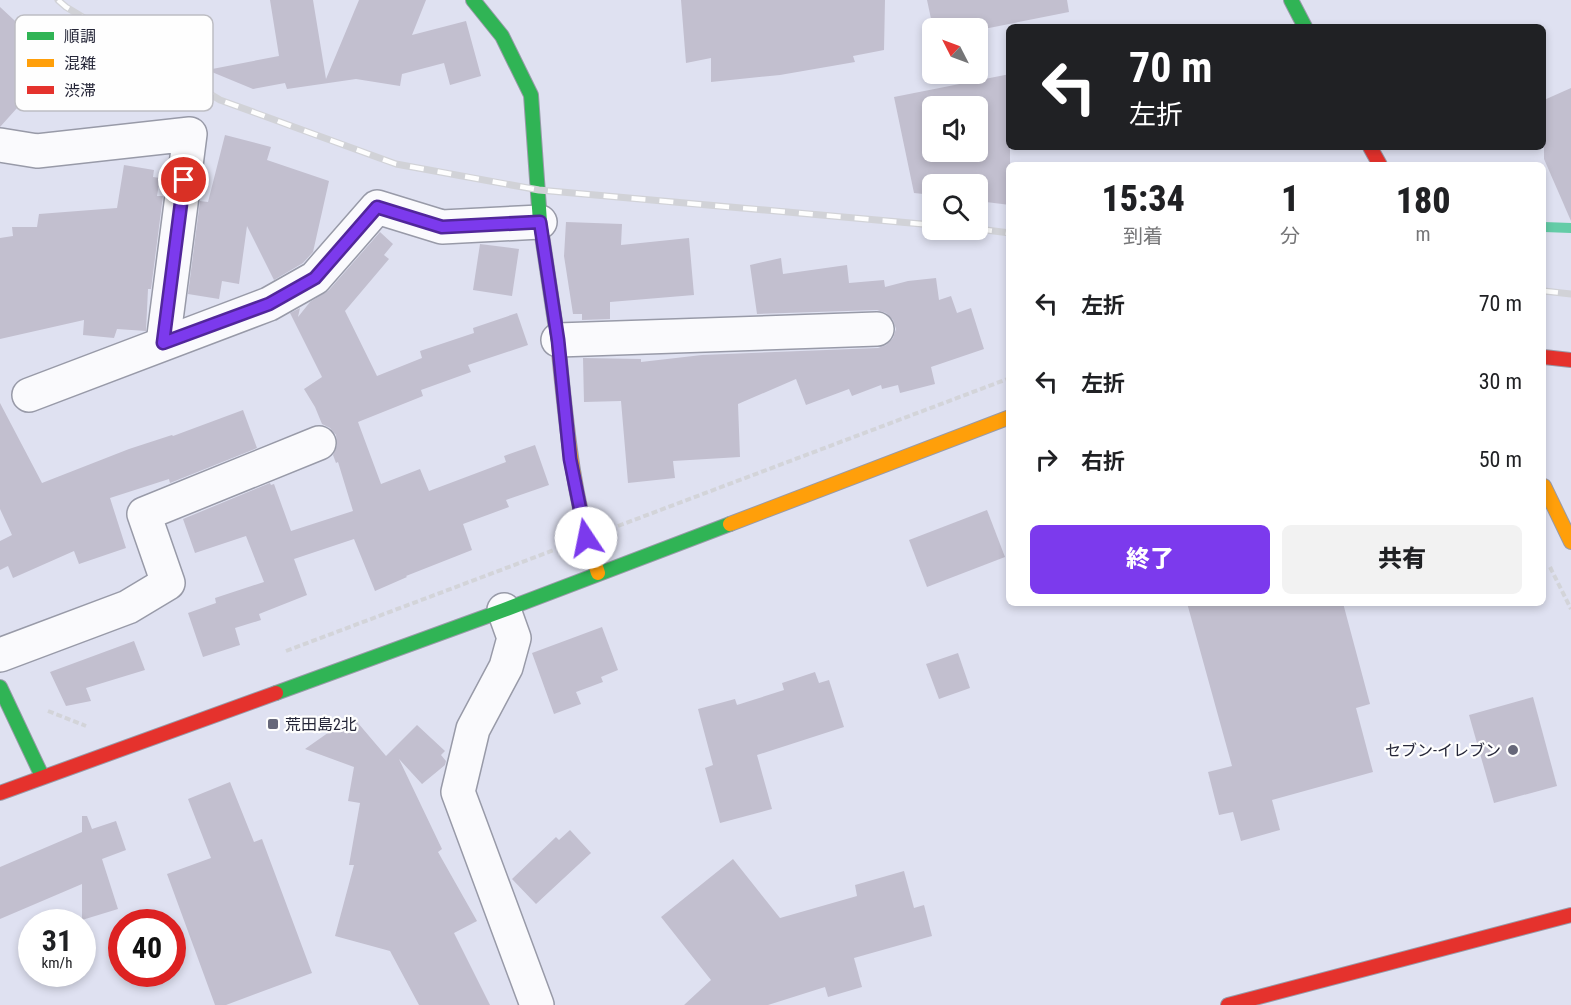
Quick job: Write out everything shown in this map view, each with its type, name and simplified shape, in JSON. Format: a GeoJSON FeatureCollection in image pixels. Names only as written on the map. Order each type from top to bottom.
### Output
{"type":"FeatureCollection","features":[{"type":"Feature","properties":{"kind":"street"},"geometry":{"type":"LineString","coordinates":[[473,0],[502,36],[531,95],[540,222],[558,340],[570,459],[586,538],[598,573]]}},
{"type":"Feature","properties":{"kind":"street"},"geometry":{"type":"LineString","coordinates":[[1291,0],[1303,24]]}},
{"type":"Feature","properties":{"kind":"street"},"geometry":{"type":"LineString","coordinates":[[0,145],[37,151],[190,134],[163,343]]}},
{"type":"Feature","properties":{"kind":"street"},"geometry":{"type":"LineString","coordinates":[[29,395],[269,304],[315,278],[377,207],[442,227],[540,222]]}},
{"type":"Feature","properties":{"kind":"street"},"geometry":{"type":"LineString","coordinates":[[558,340],[878,329]]}},
{"type":"Feature","properties":{"kind":"street"},"geometry":{"type":"LineString","coordinates":[[1546,357],[1571,360]]}},
{"type":"Feature","properties":{"kind":"street"},"geometry":{"type":"LineString","coordinates":[[0,793],[504,610],[1006,419]]}},
{"type":"Feature","properties":{"kind":"street"},"geometry":{"type":"LineString","coordinates":[[0,655],[128,607],[168,583],[144,514],[319,443]]}},
{"type":"Feature","properties":{"kind":"street"},"geometry":{"type":"LineString","coordinates":[[1546,490],[1571,542]]}},
{"type":"Feature","properties":{"kind":"street"},"geometry":{"type":"LineString","coordinates":[[504,610],[514,638],[506,667],[474,729],[458,792],[537,1005]]}},
{"type":"Feature","properties":{"kind":"street"},"geometry":{"type":"LineString","coordinates":[[0,687],[42,776]]}},
{"type":"Feature","properties":{"kind":"street"},"geometry":{"type":"LineString","coordinates":[[1228,1005],[1571,915]]}},
{"type":"Feature","properties":{"kind":"path"},"geometry":{"type":"LineString","coordinates":[[285,651],[1006,380]]}},
{"type":"Feature","properties":{"kind":"path"},"geometry":{"type":"LineString","coordinates":[[1548,565],[1571,609]]}},
{"type":"Feature","properties":{"kind":"path"},"geometry":{"type":"LineString","coordinates":[[44,703],[49,712],[86,726]]}},
{"type":"Feature","properties":{"kind":"building"},"geometry":{"type":"Polygon","coordinates":[[[270,0],[313,0],[326,79],[359,0],[426,0],[412,35],[466,21],[481,76],[450,85],[444,63],[402,74],[400,86],[356,79],[287,89],[285,83],[253,89],[213,72],[213,69],[279,56],[270,0]]]}},
{"type":"Feature","properties":{"kind":"building"},"geometry":{"type":"Polygon","coordinates":[[[681,0],[885,0],[884,50],[853,56],[855,62],[780,75],[711,82],[711,58],[686,63],[681,0]]]}},
{"type":"Feature","properties":{"kind":"building"},"geometry":{"type":"Polygon","coordinates":[[[927,0],[1067,0],[1069,12],[989,28],[988,18],[931,18],[927,0]]]}},
{"type":"Feature","properties":{"kind":"building"},"geometry":{"type":"Polygon","coordinates":[[[0,7],[15,21],[15,110],[0,127],[0,7]]]}},
{"type":"Feature","properties":{"kind":"building"},"geometry":{"type":"Polygon","coordinates":[[[1006,75],[1006,150],[1010,150],[1010,162],[1006,162],[1006,204],[988,202],[988,174],[922,174],[922,194],[914,193],[894,97],[960,84],[988,84],[988,78],[1006,75]]]}},
{"type":"Feature","properties":{"kind":"building"},"geometry":{"type":"Polygon","coordinates":[[[1571,88],[1571,221],[1544,159],[1546,99],[1571,88]]]}},
{"type":"Feature","properties":{"kind":"building"},"geometry":{"type":"Polygon","coordinates":[[[225,135],[271,147],[267,160],[329,181],[313,252],[303,263],[274,280],[247,226],[239,284],[222,281],[219,299],[188,294],[200,201],[208,202],[225,135]]]}},
{"type":"Feature","properties":{"kind":"building"},"geometry":{"type":"Polygon","coordinates":[[[124,165],[154,170],[153,177],[160,178],[157,196],[163,196],[151,289],[148,289],[146,331],[117,329],[114,338],[83,335],[84,320],[0,339],[0,238],[13,236],[12,227],[37,227],[39,214],[117,208],[124,165]]]}},
{"type":"Feature","properties":{"kind":"building"},"geometry":{"type":"Polygon","coordinates":[[[566,222],[622,224],[621,245],[689,238],[694,295],[610,302],[610,319],[582,320],[582,314],[573,314],[564,256],[566,222]]]}},
{"type":"Feature","properties":{"kind":"building"},"geometry":{"type":"Polygon","coordinates":[[[380,232],[393,244],[384,255],[389,259],[345,311],[377,376],[422,358],[420,351],[474,333],[473,328],[517,313],[528,345],[468,365],[471,372],[421,390],[423,396],[358,422],[381,484],[420,469],[429,491],[506,462],[504,456],[535,445],[549,485],[506,500],[509,507],[463,524],[472,550],[375,591],[354,539],[294,559],[307,595],[259,614],[261,620],[235,628],[240,645],[203,657],[188,613],[216,603],[215,598],[264,582],[246,536],[195,553],[183,519],[270,483],[274,484],[291,531],[353,511],[338,462],[336,463],[333,455],[337,446],[336,435],[322,424],[304,389],[322,377],[290,313],[300,308],[298,317],[310,302],[329,290],[380,232]]]}},
{"type":"Feature","properties":{"kind":"building"},"geometry":{"type":"Polygon","coordinates":[[[480,244],[519,249],[512,296],[473,290],[480,244]]]}},
{"type":"Feature","properties":{"kind":"building"},"geometry":{"type":"Polygon","coordinates":[[[781,258],[783,274],[847,265],[849,283],[884,280],[885,287],[908,281],[936,278],[939,300],[951,296],[957,313],[971,308],[984,349],[931,367],[935,384],[900,393],[898,385],[882,389],[881,385],[852,396],[849,389],[806,405],[796,379],[738,404],[740,457],[673,461],[675,478],[628,483],[621,401],[584,402],[583,358],[641,359],[641,362],[702,355],[878,348],[886,345],[893,338],[896,329],[893,320],[886,313],[877,310],[757,314],[750,265],[781,258]]]}},
{"type":"Feature","properties":{"kind":"building"},"geometry":{"type":"Polygon","coordinates":[[[0,403],[42,483],[129,449],[173,436],[243,410],[257,448],[170,483],[169,479],[110,498],[126,548],[79,564],[74,551],[13,578],[8,566],[0,570],[0,541],[12,535],[0,509],[0,403]]]}},
{"type":"Feature","properties":{"kind":"building"},"geometry":{"type":"Polygon","coordinates":[[[987,510],[1005,557],[927,587],[909,540],[987,510]]]}},
{"type":"Feature","properties":{"kind":"building"},"geometry":{"type":"Polygon","coordinates":[[[1188,606],[1344,606],[1370,704],[1356,708],[1373,772],[1272,800],[1280,830],[1241,841],[1233,812],[1219,815],[1208,772],[1232,766],[1188,606]]]}},
{"type":"Feature","properties":{"kind":"building"},"geometry":{"type":"Polygon","coordinates":[[[602,627],[618,670],[601,677],[603,682],[576,692],[581,704],[554,714],[532,653],[602,627]]]}},
{"type":"Feature","properties":{"kind":"building"},"geometry":{"type":"Polygon","coordinates":[[[134,641],[145,670],[86,688],[91,701],[66,706],[50,672],[134,641]]]}},
{"type":"Feature","properties":{"kind":"building"},"geometry":{"type":"Polygon","coordinates":[[[958,653],[970,688],[939,699],[926,664],[958,653]]]}},
{"type":"Feature","properties":{"kind":"building"},"geometry":{"type":"Polygon","coordinates":[[[815,672],[819,683],[829,680],[844,727],[757,755],[772,809],[720,823],[705,768],[713,765],[698,709],[735,699],[737,705],[784,690],[782,683],[815,672]]]}},
{"type":"Feature","properties":{"kind":"building","name":"セブン-イレブン"},"geometry":{"type":"Polygon","coordinates":[[[1533,697],[1557,786],[1494,803],[1469,715],[1533,697]]]}},
{"type":"Feature","properties":{"kind":"building"},"geometry":{"type":"Polygon","coordinates":[[[352,716],[386,756],[417,725],[445,751],[441,755],[446,761],[445,765],[422,784],[399,759],[442,849],[438,852],[477,921],[454,933],[490,1005],[419,1005],[390,951],[335,936],[354,865],[349,865],[360,803],[348,801],[354,767],[305,749],[352,716]]]}},
{"type":"Feature","properties":{"kind":"building"},"geometry":{"type":"Polygon","coordinates":[[[230,782],[254,842],[262,839],[312,973],[226,1005],[215,1005],[186,926],[186,909],[180,909],[167,874],[211,858],[188,799],[230,782]]]}},
{"type":"Feature","properties":{"kind":"building"},"geometry":{"type":"Polygon","coordinates":[[[82,816],[87,816],[92,829],[116,821],[126,850],[102,859],[118,909],[108,909],[108,912],[96,916],[96,909],[82,909],[82,884],[23,909],[18,909],[18,911],[0,919],[0,867],[82,832],[82,816]]]}},
{"type":"Feature","properties":{"kind":"building"},"geometry":{"type":"Polygon","coordinates":[[[570,830],[591,853],[536,904],[512,879],[556,837],[559,840],[570,830]]]}},
{"type":"Feature","properties":{"kind":"building"},"geometry":{"type":"Polygon","coordinates":[[[733,859],[780,918],[857,896],[855,885],[904,871],[914,908],[924,905],[932,936],[854,958],[862,987],[828,997],[825,987],[768,1005],[684,1005],[711,980],[661,917],[733,859]]]}},
{"type":"Feature","properties":{"kind":"waterway"},"geometry":{"type":"LineString","coordinates":[[1546,227],[1571,228]]}},
{"type":"Feature","properties":{"kind":"railway"},"geometry":{"type":"LineString","coordinates":[[58,0],[79,15]]}},
{"type":"Feature","properties":{"kind":"railway"},"geometry":{"type":"LineString","coordinates":[[213,96],[396,164],[539,190],[922,224]]}},
{"type":"Feature","properties":{"kind":"railway"},"geometry":{"type":"LineString","coordinates":[[988,230],[1006,232]]}},
{"type":"Feature","properties":{"kind":"railway"},"geometry":{"type":"LineString","coordinates":[[1546,291],[1571,294]]}},
{"type":"Feature","properties":{"kind":"traffic: fast"},"geometry":{"type":"LineString","coordinates":[[473,0],[502,36],[531,95],[540,222],[558,342]]}},
{"type":"Feature","properties":{"kind":"traffic: fast"},"geometry":{"type":"LineString","coordinates":[[1291,0],[1303,24]]}},
{"type":"Feature","properties":{"kind":"traffic: fast"},"geometry":{"type":"LineString","coordinates":[[276,693],[730,524]]}},
{"type":"Feature","properties":{"kind":"traffic: fast"},"geometry":{"type":"LineString","coordinates":[[0,687],[42,776]]}},
{"type":"Feature","properties":{"kind":"traffic: slow"},"geometry":{"type":"LineString","coordinates":[[558,342],[567,430],[576,488],[598,573]]}},
{"type":"Feature","properties":{"kind":"traffic: slow"},"geometry":{"type":"LineString","coordinates":[[730,524],[1006,419]]}},
{"type":"Feature","properties":{"kind":"traffic: slow"},"geometry":{"type":"LineString","coordinates":[[1546,490],[1571,542]]}},
{"type":"Feature","properties":{"kind":"traffic: jam"},"geometry":{"type":"LineString","coordinates":[[1372,150],[1378,162]]}},
{"type":"Feature","properties":{"kind":"traffic: jam"},"geometry":{"type":"LineString","coordinates":[[1546,357],[1571,360]]}},
{"type":"Feature","properties":{"kind":"traffic: jam"},"geometry":{"type":"LineString","coordinates":[[0,793],[276,693]]}},
{"type":"Feature","properties":{"kind":"traffic: jam"},"geometry":{"type":"LineString","coordinates":[[1228,1005],[1571,915]]}},
{"type":"Feature","properties":{"kind":"place","name":"荒田島2北"},"geometry":{"type":"Point","coordinates":[273,724]}},
{"type":"Feature","properties":{"kind":"place","name":"セブン-イレブン"},"geometry":{"type":"Point","coordinates":[1513,750]}},
{"type":"Feature","properties":{"kind":"route"},"geometry":{"type":"LineString","coordinates":[[184,180],[163,343],[269,304],[315,278],[377,207],[442,227],[540,222],[558,340],[570,459],[586,538]]}}]}
